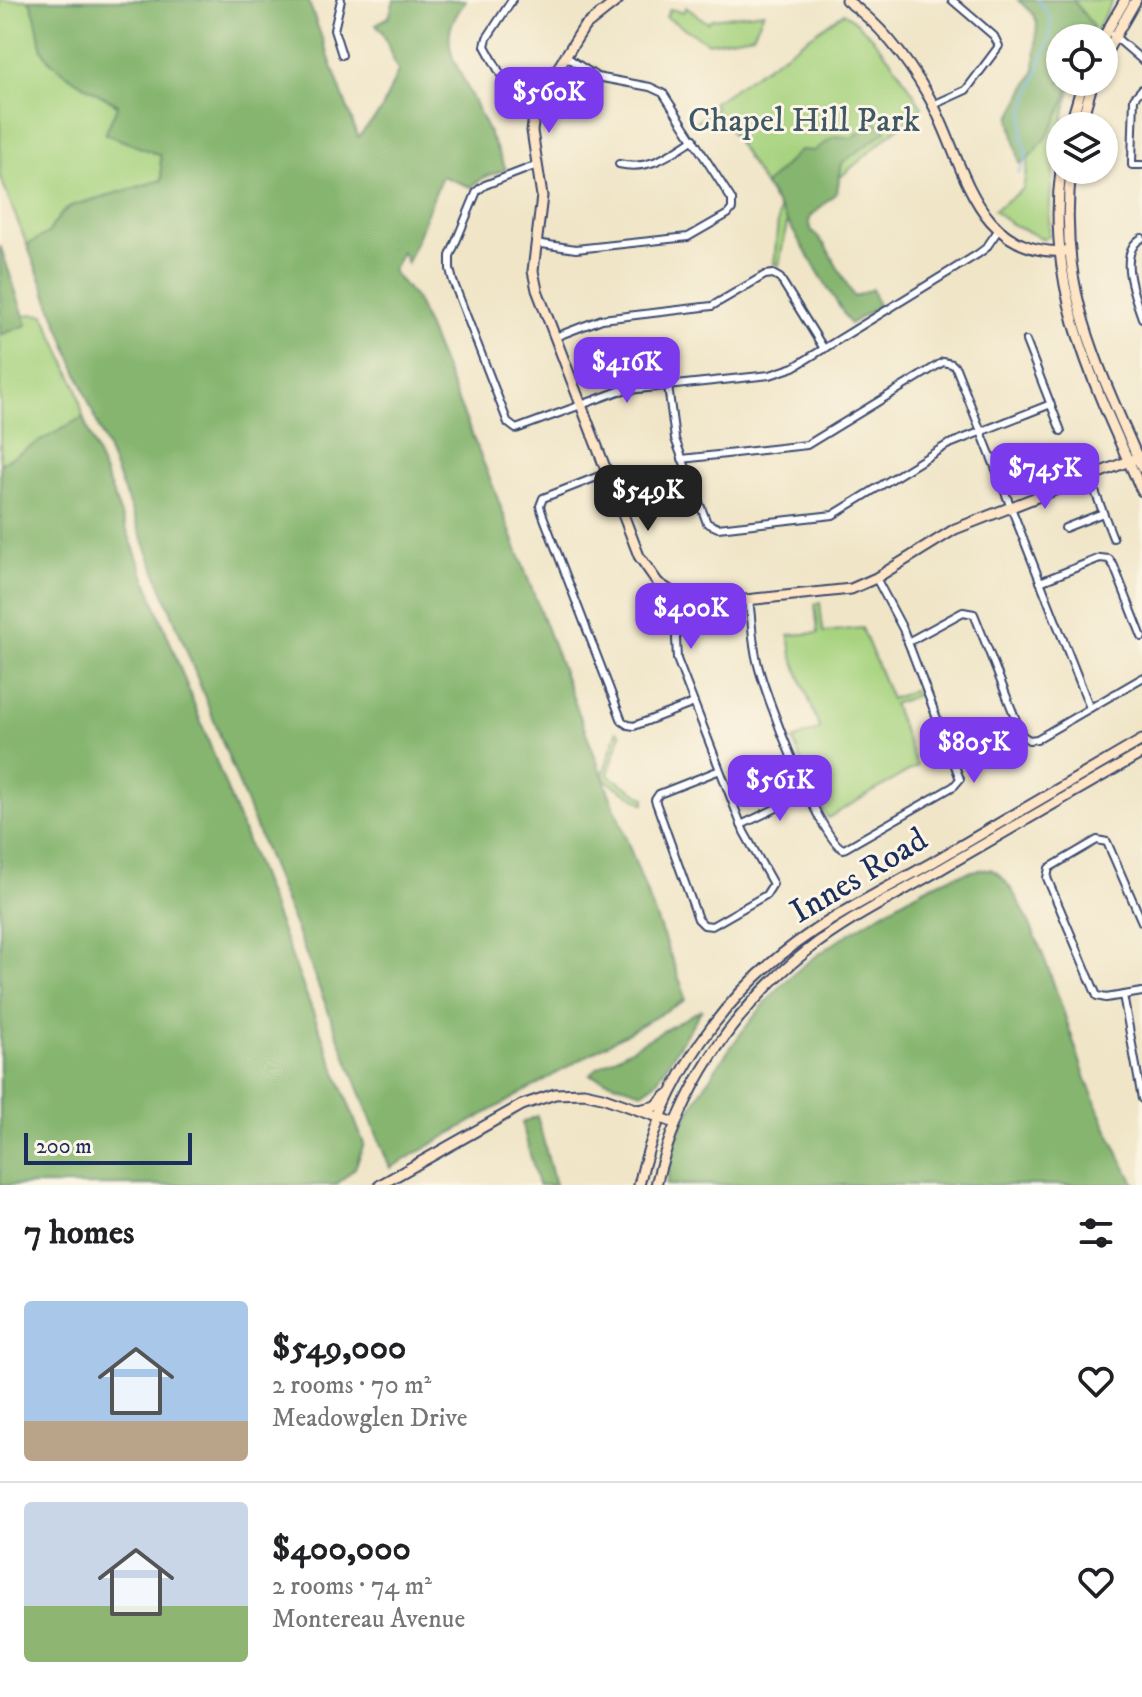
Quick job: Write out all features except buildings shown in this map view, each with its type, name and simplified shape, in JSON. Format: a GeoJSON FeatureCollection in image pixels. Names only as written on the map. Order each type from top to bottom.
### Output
{"type":"FeatureCollection","features":[{"type":"Feature","properties":{"kind":"main road"},"geometry":{"type":"LineString","coordinates":[[618,0],[588,22],[536,103],[532,131],[542,196],[535,243],[534,281],[646,569],[669,591],[687,600],[706,604],[862,586],[955,529],[1136,458]]}},
{"type":"Feature","properties":{"kind":"main road"},"geometry":{"type":"LineString","coordinates":[[846,0],[872,21],[902,56],[933,105],[974,199],[986,216],[999,229],[1026,245],[1064,251]]}},
{"type":"Feature","properties":{"kind":"main road"},"geometry":{"type":"LineString","coordinates":[[1113,24],[1125,0]]}},
{"type":"Feature","properties":{"kind":"main road"},"geometry":{"type":"LineString","coordinates":[[1117,24],[1136,0]]}},
{"type":"Feature","properties":{"kind":"main road"},"geometry":{"type":"LineString","coordinates":[[1062,184],[1066,298],[1077,337],[1142,468]]}},
{"type":"Feature","properties":{"kind":"main road"},"geometry":{"type":"LineString","coordinates":[[1064,251],[1070,184]]}},
{"type":"Feature","properties":{"kind":"main road"},"geometry":{"type":"LineString","coordinates":[[1136,458],[1142,491]]}},
{"type":"Feature","properties":{"kind":"main road","name":"Innes Road"},"geometry":{"type":"LineString","coordinates":[[639,1185],[671,1092],[693,1052],[718,1017],[749,983],[787,950],[867,899],[1142,740]]}},
{"type":"Feature","properties":{"kind":"main road","name":"Innes Road"},"geometry":{"type":"LineString","coordinates":[[656,1185],[662,1157],[675,1123],[712,1054],[759,995],[809,949],[1142,753]]}},
{"type":"Feature","properties":{"kind":"main road"},"geometry":{"type":"LineString","coordinates":[[639,1110],[656,1106],[671,1092]]}},
{"type":"Feature","properties":{"kind":"main road"},"geometry":{"type":"LineString","coordinates":[[380,1185],[522,1105],[542,1097],[584,1093],[675,1123]]}},
{"type":"Feature","properties":{"kind":"main road"},"geometry":{"type":"LineString","coordinates":[[639,1110],[649,1122],[652,1140]]}},
{"type":"Feature","properties":{"kind":"street"},"geometry":{"type":"LineString","coordinates":[[341,0],[334,30],[342,55]]}},
{"type":"Feature","properties":{"kind":"street"},"geometry":{"type":"LineString","coordinates":[[512,0],[485,46],[507,86],[536,103]]}},
{"type":"Feature","properties":{"kind":"street"},"geometry":{"type":"LineString","coordinates":[[933,105],[966,90],[999,46],[994,36],[952,0]]}},
{"type":"Feature","properties":{"kind":"street"},"geometry":{"type":"LineString","coordinates":[[1118,42],[1142,60]]}},
{"type":"Feature","properties":{"kind":"street"},"geometry":{"type":"LineString","coordinates":[[535,243],[576,249],[688,237],[732,209],[732,200],[668,98],[650,87],[597,77],[565,56]]}},
{"type":"Feature","properties":{"kind":"street"},"geometry":{"type":"LineString","coordinates":[[650,87],[653,77]]}},
{"type":"Feature","properties":{"kind":"street"},"geometry":{"type":"LineString","coordinates":[[1142,89],[1134,98],[1132,165],[1142,165]]}},
{"type":"Feature","properties":{"kind":"street"},"geometry":{"type":"LineString","coordinates":[[619,164],[650,166],[694,139]]}},
{"type":"Feature","properties":{"kind":"street"},"geometry":{"type":"LineString","coordinates":[[537,165],[477,191],[450,256],[450,269],[511,427],[520,429],[619,391],[770,375],[794,367],[978,254],[999,229]]}},
{"type":"Feature","properties":{"kind":"street"},"geometry":{"type":"LineString","coordinates":[[1142,238],[1132,246],[1129,260],[1142,318]]}},
{"type":"Feature","properties":{"kind":"street"},"geometry":{"type":"LineString","coordinates":[[555,337],[602,319],[712,306],[765,275],[773,274],[780,278],[824,349]]}},
{"type":"Feature","properties":{"kind":"street"},"geometry":{"type":"LineString","coordinates":[[1026,341],[1061,431]]}},
{"type":"Feature","properties":{"kind":"street"},"geometry":{"type":"LineString","coordinates":[[682,459],[807,445],[943,362],[952,364],[1090,708]]}},
{"type":"Feature","properties":{"kind":"street"},"geometry":{"type":"LineString","coordinates":[[668,386],[675,439],[682,459],[707,523],[718,528],[833,515],[947,445],[1051,404]]}},
{"type":"Feature","properties":{"kind":"street"},"geometry":{"type":"LineString","coordinates":[[607,473],[543,498],[540,506],[542,513],[624,724],[634,726],[694,703]]}},
{"type":"Feature","properties":{"kind":"street"},"geometry":{"type":"LineString","coordinates":[[1089,476],[1113,538]]}},
{"type":"Feature","properties":{"kind":"street"},"geometry":{"type":"LineString","coordinates":[[1065,528],[1103,513]]}},
{"type":"Feature","properties":{"kind":"street"},"geometry":{"type":"LineString","coordinates":[[1040,582],[1100,558],[1109,559],[1142,637]]}},
{"type":"Feature","properties":{"kind":"street"},"geometry":{"type":"LineString","coordinates":[[749,600],[757,665],[806,794],[833,843],[844,849],[958,783],[960,775],[908,642],[876,578]]}},
{"type":"Feature","properties":{"kind":"street"},"geometry":{"type":"LineString","coordinates":[[687,600],[675,645],[677,659],[720,770],[741,825],[772,880],[772,889],[712,926],[704,925],[698,919],[655,800],[659,794],[720,770]]}},
{"type":"Feature","properties":{"kind":"street"},"geometry":{"type":"LineString","coordinates":[[908,642],[963,612],[974,614],[1026,739],[1037,739],[1142,678]]}},
{"type":"Feature","properties":{"kind":"street"},"geometry":{"type":"LineString","coordinates":[[741,825],[806,794]]}},
{"type":"Feature","properties":{"kind":"street"},"geometry":{"type":"LineString","coordinates":[[1142,922],[1107,842],[1097,840],[1049,868],[1047,878],[1095,991],[1103,998],[1142,992]]}},
{"type":"Feature","properties":{"kind":"street"},"geometry":{"type":"LineString","coordinates":[[1123,995],[1142,1099]]}},
{"type":"Feature","properties":{"kind":"green space"},"geometry":{"type":"Polygon","coordinates":[[[0,0],[29,0],[35,11],[42,50],[50,62],[118,106],[160,155],[162,180],[71,206],[61,214],[48,233],[27,245],[0,176],[0,0]]]}},
{"type":"Feature","properties":{"kind":"green space"},"geometry":{"type":"Polygon","coordinates":[[[29,0],[308,0],[358,137],[381,111],[398,71],[382,31],[376,24],[389,17],[394,0],[466,0],[451,28],[453,58],[506,169],[483,178],[471,187],[442,176],[407,263],[402,252],[392,271],[416,299],[491,481],[685,1000],[390,1168],[27,245],[48,233],[61,214],[71,206],[162,180],[160,155],[105,134],[118,105],[76,80],[46,56],[29,0]]]}},
{"type":"Feature","properties":{"kind":"green space"},"geometry":{"type":"Polygon","coordinates":[[[1018,0],[1073,0],[1091,24],[1046,24],[1046,96],[1066,96],[1060,112],[1046,112],[1046,138],[1020,164],[1010,119],[1035,70],[1037,22],[1018,0]]]}},
{"type":"Feature","properties":{"kind":"green space"},"geometry":{"type":"Polygon","coordinates":[[[1057,0],[1113,0],[1100,24],[1053,24],[1057,0]]]}},
{"type":"Feature","properties":{"kind":"green space"},"geometry":{"type":"Polygon","coordinates":[[[686,7],[708,23],[712,19],[764,12],[753,35],[708,43],[666,17],[670,9],[683,12],[686,7]]]}},
{"type":"Feature","properties":{"kind":"green space","name":"Chapel Hill Park"},"geometry":{"type":"Polygon","coordinates":[[[844,13],[878,44],[922,107],[787,223],[779,265],[774,264],[779,209],[719,113],[695,128],[692,124],[716,109],[713,103],[844,13]]]}},
{"type":"Feature","properties":{"kind":"green space"},"geometry":{"type":"Polygon","coordinates":[[[1046,61],[1046,96],[1069,96],[1064,112],[1046,112],[1046,184],[1051,184],[1049,235],[1044,239],[1011,224],[994,210],[1023,189],[1046,61]]]}},
{"type":"Feature","properties":{"kind":"green space"},"geometry":{"type":"Polygon","coordinates":[[[873,123],[883,124],[886,131],[842,163],[837,192],[811,216],[809,222],[854,297],[872,289],[878,306],[850,324],[765,185],[800,150],[814,151],[835,136],[852,138],[873,123]]]}},
{"type":"Feature","properties":{"kind":"green space"},"geometry":{"type":"Polygon","coordinates":[[[0,245],[27,325],[0,335],[0,245]]]}},
{"type":"Feature","properties":{"kind":"green space"},"geometry":{"type":"Polygon","coordinates":[[[32,314],[44,315],[77,388],[86,430],[0,561],[0,323],[32,314]]]}},
{"type":"Feature","properties":{"kind":"green space"},"geometry":{"type":"Polygon","coordinates":[[[83,417],[364,1144],[355,1168],[336,1185],[0,1185],[0,464],[83,417]]]}},
{"type":"Feature","properties":{"kind":"green space"},"geometry":{"type":"Polygon","coordinates":[[[820,603],[823,632],[862,628],[891,699],[918,689],[920,694],[893,704],[917,766],[828,818],[816,798],[793,740],[820,729],[792,655],[789,635],[818,633],[815,604],[820,603]]]}},
{"type":"Feature","properties":{"kind":"green space"},"geometry":{"type":"Polygon","coordinates":[[[617,731],[621,734],[608,775],[645,798],[645,804],[605,780],[603,774],[617,731]]]}},
{"type":"Feature","properties":{"kind":"green space"},"geometry":{"type":"Polygon","coordinates":[[[990,869],[1004,880],[1033,930],[1086,1079],[1135,1185],[666,1185],[677,1138],[699,1095],[750,1022],[786,981],[834,943],[913,895],[950,877],[990,869]]]}},
{"type":"Feature","properties":{"kind":"green space"},"geometry":{"type":"Polygon","coordinates":[[[702,1009],[656,1082],[642,1092],[590,1075],[597,1068],[702,1009]]]}},
{"type":"Feature","properties":{"kind":"green space"},"geometry":{"type":"Polygon","coordinates":[[[537,1116],[555,1185],[538,1185],[522,1123],[537,1116]]]}},
{"type":"Feature","properties":{"kind":"waterway"},"geometry":{"type":"LineString","coordinates":[[1018,173],[1027,158],[1022,136],[1023,114],[1050,37],[1051,18],[1038,0]]}}]}
